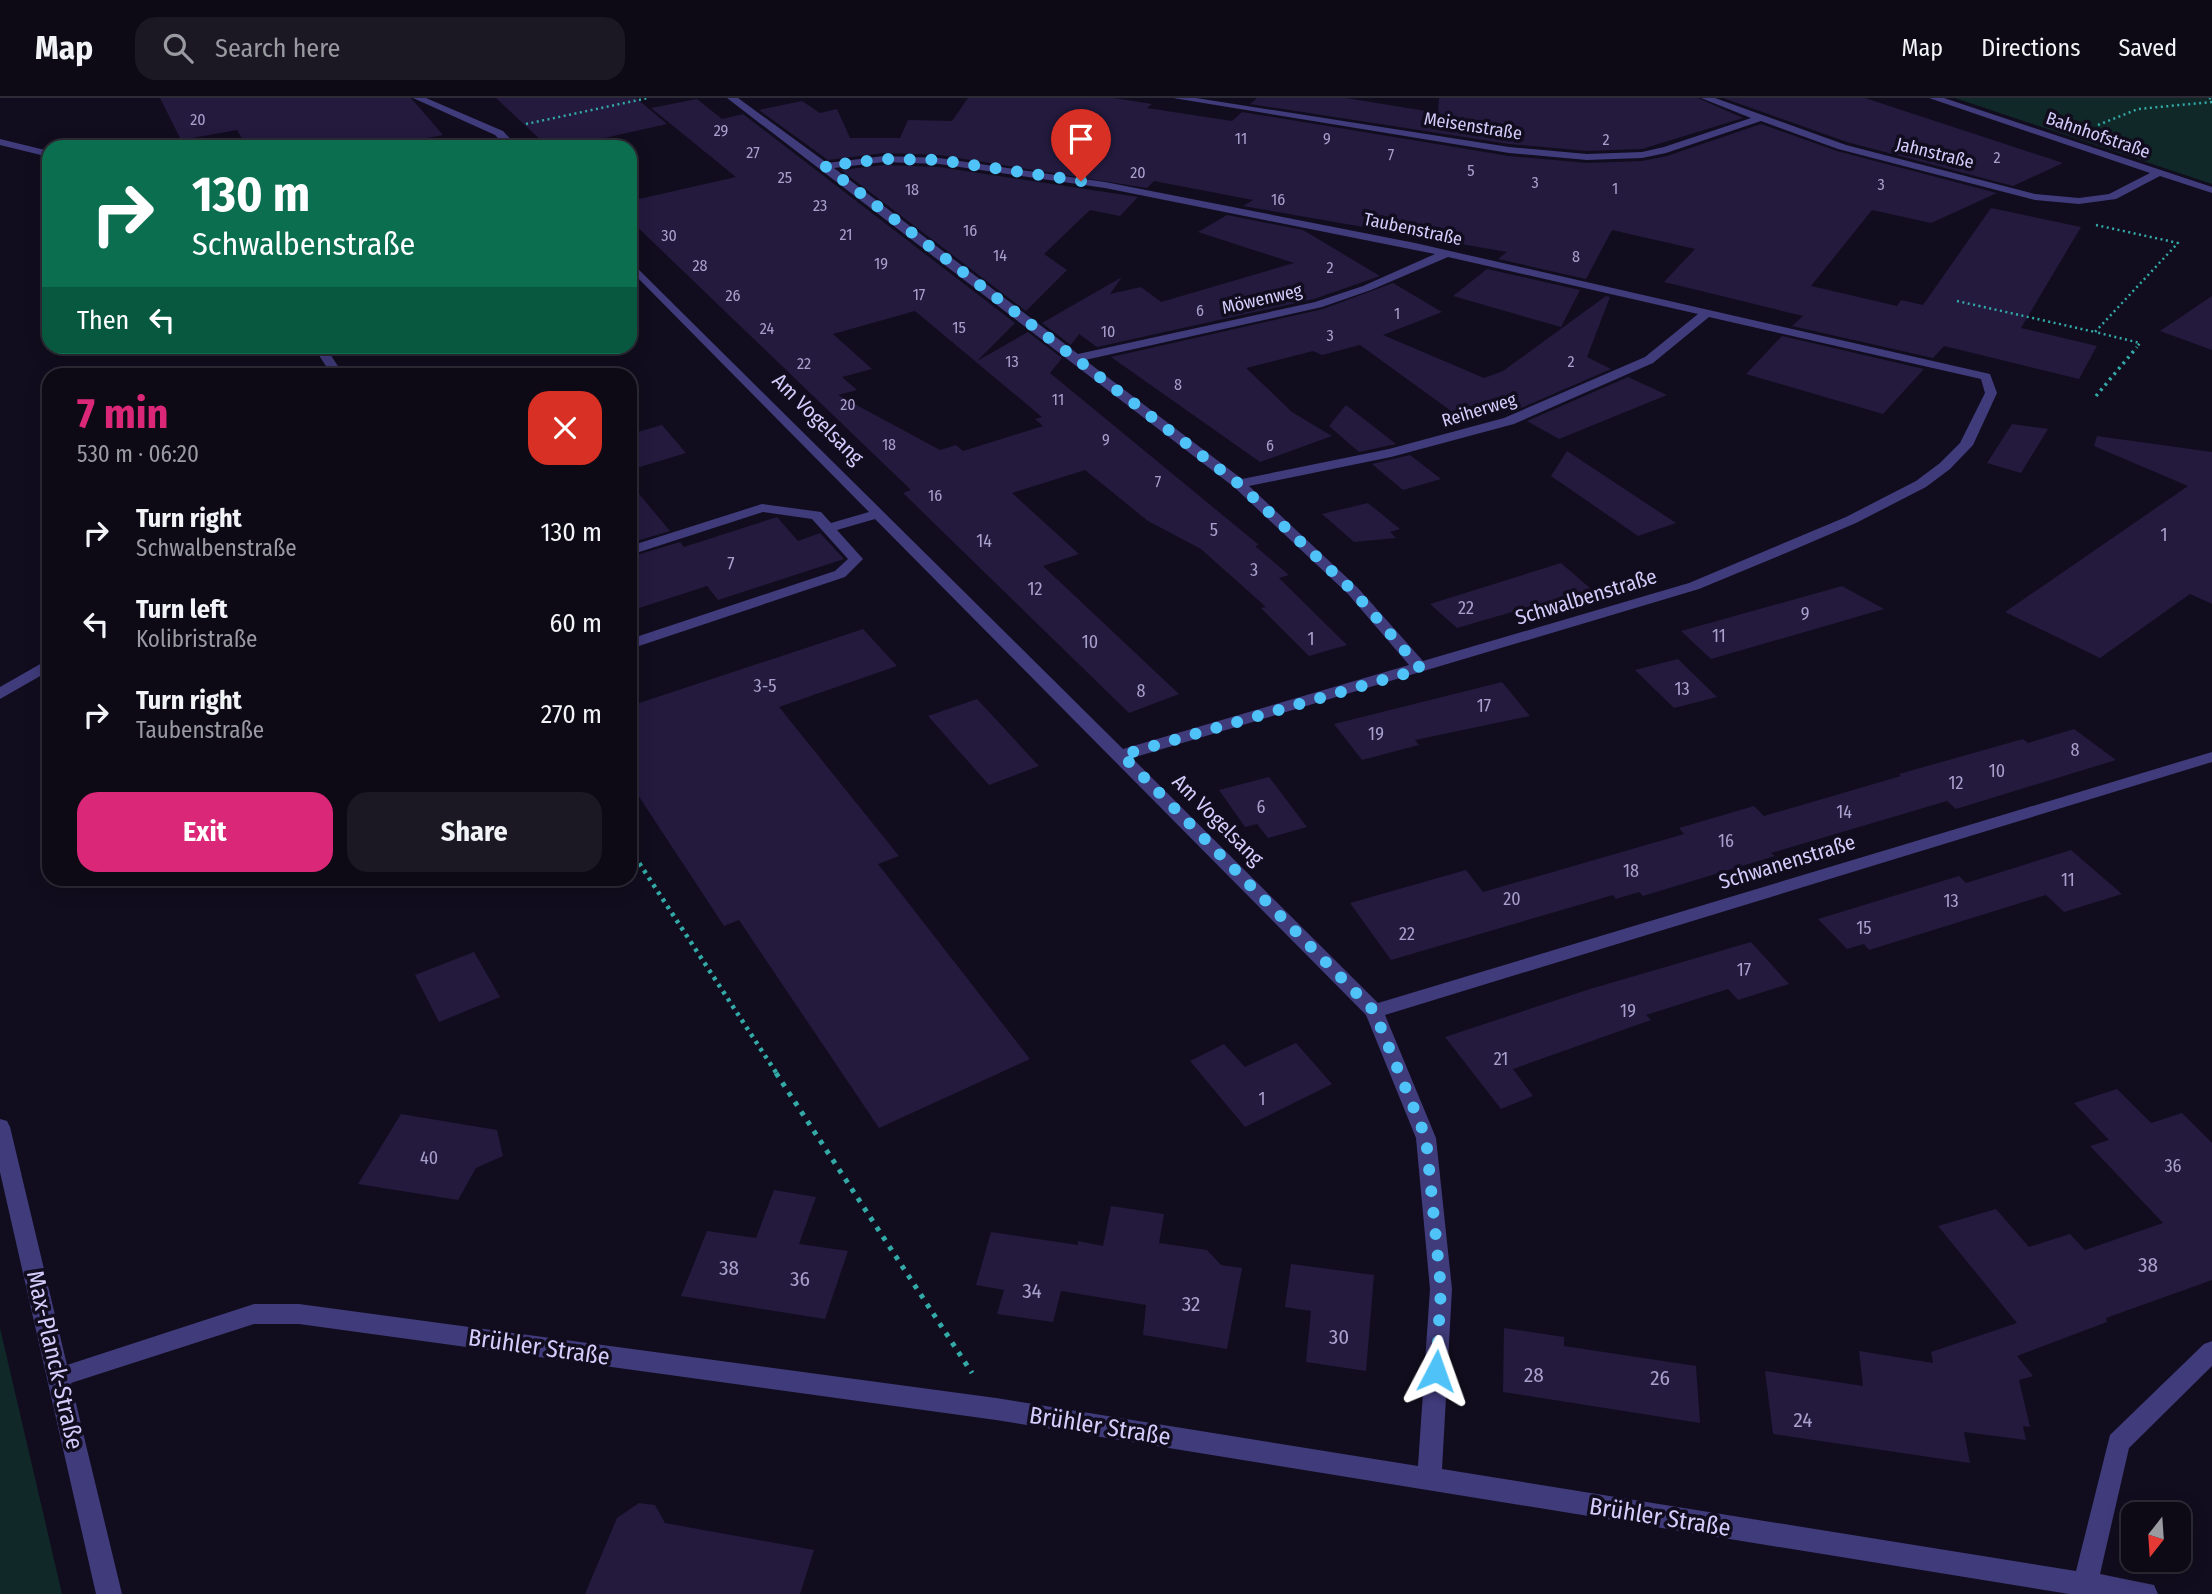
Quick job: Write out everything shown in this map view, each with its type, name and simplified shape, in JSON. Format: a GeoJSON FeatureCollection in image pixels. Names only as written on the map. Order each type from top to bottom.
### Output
{"type":"FeatureCollection","features":[{"type":"Feature","properties":{"kind":"street"},"geometry":{"type":"LineString","coordinates":[[418,98],[499,133],[506,140]]}},
{"type":"Feature","properties":{"kind":"street"},"geometry":{"type":"LineString","coordinates":[[732,98],[825,166],[1239,484],[1353,591],[1421,669]]}},
{"type":"Feature","properties":{"kind":"street","name":"Meisenstraße"},"geometry":{"type":"LineString","coordinates":[[1178,98],[1509,150],[1587,157],[1642,155],[1666,150],[1760,118]]}},
{"type":"Feature","properties":{"kind":"street","name":"Jahnstraße"},"geometry":{"type":"LineString","coordinates":[[1706,98],[1842,147],[2035,197],[2079,201],[2112,197],[2158,173]]}},
{"type":"Feature","properties":{"kind":"street","name":"Bahnhofstraße"},"geometry":{"type":"LineString","coordinates":[[1934,98],[2212,190]]}},
{"type":"Feature","properties":{"kind":"street"},"geometry":{"type":"LineString","coordinates":[[0,142],[42,152]]}},
{"type":"Feature","properties":{"kind":"street","name":"Taubenstraße"},"geometry":{"type":"LineString","coordinates":[[825,166],[884,159],[982,165],[1105,185],[1447,253],[1986,377]]}},
{"type":"Feature","properties":{"kind":"street","name":"Möwenweg"},"geometry":{"type":"LineString","coordinates":[[1077,358],[1318,305],[1367,288],[1447,253]]}},
{"type":"Feature","properties":{"kind":"street","name":"Am Vogelsang"},"geometry":{"type":"LineString","coordinates":[[637,271],[1374,1011],[1426,1138],[1441,1289],[1429,1479]]}},
{"type":"Feature","properties":{"kind":"street","name":"Reiherweg"},"geometry":{"type":"LineString","coordinates":[[1239,484],[1391,453],[1509,421],[1649,360],[1707,313]]}},
{"type":"Feature","properties":{"kind":"street","name":"Schwalbenstraße"},"geometry":{"type":"LineString","coordinates":[[1122,755],[1421,669],[1694,586],[1852,520],[1921,484],[1966,445],[1991,393],[1986,377]]}},
{"type":"Feature","properties":{"kind":"street"},"geometry":{"type":"LineString","coordinates":[[637,549],[762,508],[816,514],[856,559],[840,574],[637,642]]}},
{"type":"Feature","properties":{"kind":"street"},"geometry":{"type":"LineString","coordinates":[[828,528],[879,513]]}},
{"type":"Feature","properties":{"kind":"street"},"geometry":{"type":"LineString","coordinates":[[0,694],[42,668]]}},
{"type":"Feature","properties":{"kind":"street","name":"Schwanenstraße"},"geometry":{"type":"LineString","coordinates":[[1374,1011],[2212,757]]}},
{"type":"Feature","properties":{"kind":"street","name":"Max-Planck-Straße"},"geometry":{"type":"LineString","coordinates":[[0,1127],[109,1594]]}},
{"type":"Feature","properties":{"kind":"street","name":"Brühler Straße"},"geometry":{"type":"LineString","coordinates":[[60,1377],[254,1314],[299,1314],[996,1409],[1429,1479],[2048,1586],[2085,1585],[2145,1594]]}},
{"type":"Feature","properties":{"kind":"street"},"geometry":{"type":"LineString","coordinates":[[2085,1585],[2118,1443],[2212,1351]]}},
{"type":"Feature","properties":{"kind":"path"},"geometry":{"type":"LineString","coordinates":[[499,133],[510,127],[648,98]]}},
{"type":"Feature","properties":{"kind":"path"},"geometry":{"type":"LineString","coordinates":[[2089,131],[2108,119],[2137,111],[2171,103],[2211,100]]}},
{"type":"Feature","properties":{"kind":"path"},"geometry":{"type":"LineString","coordinates":[[2087,223],[2178,243],[2095,332]]}},
{"type":"Feature","properties":{"kind":"path"},"geometry":{"type":"LineString","coordinates":[[1957,301],[2140,343],[2096,396]]}},
{"type":"Feature","properties":{"kind":"path"},"geometry":{"type":"LineString","coordinates":[[637,860],[996,1409]]}},
{"type":"Feature","properties":{"kind":"green space"},"geometry":{"type":"Polygon","coordinates":[[[1955,98],[2212,98],[2212,184],[1955,98]]]}},
{"type":"Feature","properties":{"kind":"green space"},"geometry":{"type":"Polygon","coordinates":[[[0,1328],[62,1594],[0,1594],[0,1328]]]}},
{"type":"Feature","properties":{"kind":"building"},"geometry":{"type":"Polygon","coordinates":[[[160,98],[411,98],[443,135],[417,140],[243,140],[237,130],[181,140],[160,98]]]}},
{"type":"Feature","properties":{"kind":"building"},"geometry":{"type":"Polygon","coordinates":[[[496,98],[636,98],[667,124],[595,140],[541,140],[496,98]]]}},
{"type":"Feature","properties":{"kind":"building"},"geometry":{"type":"Polygon","coordinates":[[[968,98],[1114,98],[1152,104],[1147,108],[1232,121],[1242,112],[1509,156],[1587,163],[1642,161],[1667,156],[1761,124],[1837,151],[1997,193],[1931,223],[1872,210],[1811,286],[1897,306],[1901,300],[1923,305],[1991,208],[2081,227],[2021,328],[2097,346],[2079,379],[1944,346],[1933,358],[1792,326],[1803,316],[1664,282],[1695,249],[1612,230],[1586,279],[1498,259],[1507,252],[1243,206],[1253,200],[1154,181],[1147,188],[939,155],[884,153],[828,160],[759,110],[802,101],[820,113],[837,109],[850,138],[900,138],[908,120],[952,121],[968,98]]]}},
{"type":"Feature","properties":{"kind":"building"},"geometry":{"type":"Polygon","coordinates":[[[1257,98],[1346,98],[1438,113],[1439,98],[1698,98],[1743,118],[1642,149],[1587,151],[1509,144],[1250,104],[1257,98]]]}},
{"type":"Feature","properties":{"kind":"building"},"geometry":{"type":"Polygon","coordinates":[[[1723,98],[1865,98],[2063,163],[2013,186],[1847,142],[1723,98]]]}},
{"type":"Feature","properties":{"kind":"building"},"geometry":{"type":"Polygon","coordinates":[[[697,99],[722,119],[743,114],[1015,323],[977,361],[1028,332],[1062,358],[1050,373],[1259,545],[1255,546],[1289,575],[1279,578],[1347,645],[1309,656],[1261,608],[1266,607],[1201,549],[1148,521],[1085,470],[1012,493],[1079,554],[1043,566],[1179,694],[1129,713],[903,493],[911,490],[637,227],[637,199],[736,177],[651,108],[697,99]],[[915,311],[833,334],[872,369],[842,377],[857,390],[838,395],[940,450],[956,445],[963,451],[1043,426],[1035,419],[1042,417],[915,311]]]}},
{"type":"Feature","properties":{"kind":"building"},"geometry":{"type":"Polygon","coordinates":[[[884,165],[939,167],[1138,197],[1120,216],[1090,210],[1044,254],[1067,270],[1026,311],[841,170],[884,165]]]}},
{"type":"Feature","properties":{"kind":"building"},"geometry":{"type":"Polygon","coordinates":[[[1227,215],[1303,230],[1380,276],[1314,299],[1097,347],[1079,334],[1071,345],[1042,323],[1122,277],[1110,294],[1141,287],[1161,302],[1294,263],[1198,232],[1227,215]]]}},
{"type":"Feature","properties":{"kind":"building"},"geometry":{"type":"Polygon","coordinates":[[[1487,269],[1580,290],[1561,327],[1453,296],[1487,269]]]}},
{"type":"Feature","properties":{"kind":"building"},"geometry":{"type":"Polygon","coordinates":[[[1393,283],[1442,312],[1383,335],[1484,378],[1503,371],[1606,296],[1610,297],[1587,357],[1611,369],[1512,412],[1498,404],[1458,416],[1360,345],[1322,355],[1313,351],[1246,368],[1292,412],[1332,436],[1260,462],[1111,357],[1323,309],[1393,283]]]}},
{"type":"Feature","properties":{"kind":"building"},"geometry":{"type":"Polygon","coordinates":[[[2212,296],[2212,350],[2160,331],[2212,296]]]}},
{"type":"Feature","properties":{"kind":"building"},"geometry":{"type":"Polygon","coordinates":[[[1782,336],[1924,369],[1883,414],[1746,374],[1782,336]]]}},
{"type":"Feature","properties":{"kind":"building"},"geometry":{"type":"Polygon","coordinates":[[[1628,377],[1667,395],[1559,439],[1527,421],[1628,377]]]}},
{"type":"Feature","properties":{"kind":"building"},"geometry":{"type":"Polygon","coordinates":[[[1346,405],[1396,444],[1359,452],[1329,426],[1346,405]]]}},
{"type":"Feature","properties":{"kind":"building"},"geometry":{"type":"Polygon","coordinates":[[[2012,424],[2048,429],[2021,473],[1987,463],[2012,424]]]}},
{"type":"Feature","properties":{"kind":"building"},"geometry":{"type":"Polygon","coordinates":[[[662,425],[686,453],[637,468],[637,432],[662,425]]]}},
{"type":"Feature","properties":{"kind":"building"},"geometry":{"type":"Polygon","coordinates":[[[2097,436],[2212,452],[2212,604],[2190,594],[2100,658],[2005,612],[2188,486],[2094,446],[2097,436]]]}},
{"type":"Feature","properties":{"kind":"building"},"geometry":{"type":"Polygon","coordinates":[[[1567,451],[1676,523],[1638,536],[1551,476],[1567,451]]]}},
{"type":"Feature","properties":{"kind":"building"},"geometry":{"type":"Polygon","coordinates":[[[1410,455],[1441,479],[1403,490],[1372,464],[1410,455]]]}},
{"type":"Feature","properties":{"kind":"building"},"geometry":{"type":"Polygon","coordinates":[[[637,491],[670,531],[637,541],[637,491]]]}},
{"type":"Feature","properties":{"kind":"building"},"geometry":{"type":"Polygon","coordinates":[[[1368,503],[1400,529],[1390,532],[1396,538],[1354,542],[1322,514],[1368,503]]]}},
{"type":"Feature","properties":{"kind":"building"},"geometry":{"type":"Polygon","coordinates":[[[777,517],[798,541],[820,533],[844,559],[718,600],[707,586],[637,609],[637,555],[680,542],[684,547],[777,517]]]}},
{"type":"Feature","properties":{"kind":"building"},"geometry":{"type":"Polygon","coordinates":[[[1561,563],[1591,589],[1457,628],[1430,604],[1561,563]]]}},
{"type":"Feature","properties":{"kind":"building"},"geometry":{"type":"Polygon","coordinates":[[[1842,586],[1884,609],[1711,659],[1681,631],[1842,586]]]}},
{"type":"Feature","properties":{"kind":"building"},"geometry":{"type":"Polygon","coordinates":[[[863,629],[897,666],[779,707],[899,856],[878,864],[1030,1059],[879,1128],[739,920],[724,926],[637,794],[637,704],[863,629]]]}},
{"type":"Feature","properties":{"kind":"building"},"geometry":{"type":"Polygon","coordinates":[[[1678,659],[1717,697],[1674,708],[1635,670],[1678,659]]]}},
{"type":"Feature","properties":{"kind":"building"},"geometry":{"type":"Polygon","coordinates":[[[1502,682],[1530,716],[1415,740],[1419,745],[1362,760],[1334,724],[1502,682]]]}},
{"type":"Feature","properties":{"kind":"building"},"geometry":{"type":"Polygon","coordinates":[[[977,699],[1039,766],[989,785],[928,716],[977,699]]]}},
{"type":"Feature","properties":{"kind":"building"},"geometry":{"type":"Polygon","coordinates":[[[2074,729],[2116,760],[1956,809],[1947,801],[1771,853],[1775,856],[1643,896],[1639,892],[1616,899],[1613,895],[1391,960],[1350,903],[1466,870],[1483,892],[1684,834],[1679,828],[1754,806],[1764,816],[2023,739],[2028,743],[2074,729]]]}},
{"type":"Feature","properties":{"kind":"building"},"geometry":{"type":"Polygon","coordinates":[[[1269,777],[1307,827],[1268,838],[1257,824],[1245,827],[1219,790],[1269,777]]]}},
{"type":"Feature","properties":{"kind":"building"},"geometry":{"type":"Polygon","coordinates":[[[2071,850],[2122,894],[2064,912],[2046,895],[1869,950],[1864,944],[1847,949],[1818,919],[1959,876],[1966,883],[2071,850]]]}},
{"type":"Feature","properties":{"kind":"building"},"geometry":{"type":"Polygon","coordinates":[[[1751,942],[1789,984],[1738,1000],[1728,989],[1646,1015],[1651,1020],[1513,1069],[1533,1096],[1501,1109],[1445,1037],[1590,989],[1751,942]]]}},
{"type":"Feature","properties":{"kind":"building"},"geometry":{"type":"Polygon","coordinates":[[[474,952],[500,997],[439,1022],[415,975],[474,952]]]}},
{"type":"Feature","properties":{"kind":"building"},"geometry":{"type":"Polygon","coordinates":[[[1296,1043],[1332,1084],[1245,1127],[1190,1061],[1224,1044],[1245,1067],[1296,1043]]]}},
{"type":"Feature","properties":{"kind":"building"},"geometry":{"type":"Polygon","coordinates":[[[2117,1089],[2151,1123],[2182,1113],[2212,1143],[2212,1280],[2106,1318],[2107,1322],[2017,1356],[2033,1376],[2019,1380],[2030,1427],[2023,1426],[2026,1440],[1964,1432],[1970,1463],[1773,1434],[1765,1371],[1863,1386],[1859,1351],[1933,1363],[1931,1352],[2017,1323],[1938,1226],[1996,1209],[2029,1247],[2070,1234],[2085,1250],[2163,1223],[2090,1146],[2109,1140],[2074,1103],[2117,1089]]]}},
{"type":"Feature","properties":{"kind":"building"},"geometry":{"type":"Polygon","coordinates":[[[401,1114],[497,1130],[503,1156],[476,1168],[458,1200],[358,1184],[401,1114]]]}},
{"type":"Feature","properties":{"kind":"building"},"geometry":{"type":"Polygon","coordinates":[[[774,1190],[816,1197],[799,1244],[848,1251],[825,1319],[681,1296],[707,1231],[756,1238],[774,1190]]]}},
{"type":"Feature","properties":{"kind":"building"},"geometry":{"type":"Polygon","coordinates":[[[1111,1206],[1164,1214],[1159,1243],[1207,1250],[1221,1265],[1242,1268],[1227,1349],[1143,1335],[1146,1305],[1061,1291],[1053,1322],[997,1314],[1004,1290],[976,1285],[991,1232],[1078,1245],[1078,1241],[1103,1246],[1111,1206]]]}},
{"type":"Feature","properties":{"kind":"building"},"geometry":{"type":"Polygon","coordinates":[[[1291,1264],[1374,1275],[1366,1371],[1306,1362],[1311,1311],[1285,1307],[1291,1264]]]}},
{"type":"Feature","properties":{"kind":"building"},"geometry":{"type":"Polygon","coordinates":[[[1504,1328],[1564,1337],[1564,1346],[1696,1366],[1700,1423],[1503,1392],[1504,1328]]]}},
{"type":"Feature","properties":{"kind":"building"},"geometry":{"type":"Polygon","coordinates":[[[639,1503],[655,1505],[665,1523],[814,1550],[800,1594],[585,1594],[617,1518],[639,1503]]]}},
{"type":"Feature","properties":{"kind":"route"},"geometry":{"type":"LineString","coordinates":[[1081,181],[939,160],[884,159],[825,166],[1239,484],[1353,591],[1421,669],[1122,755],[1374,1011],[1426,1138],[1441,1289],[1436,1371]]}}]}
